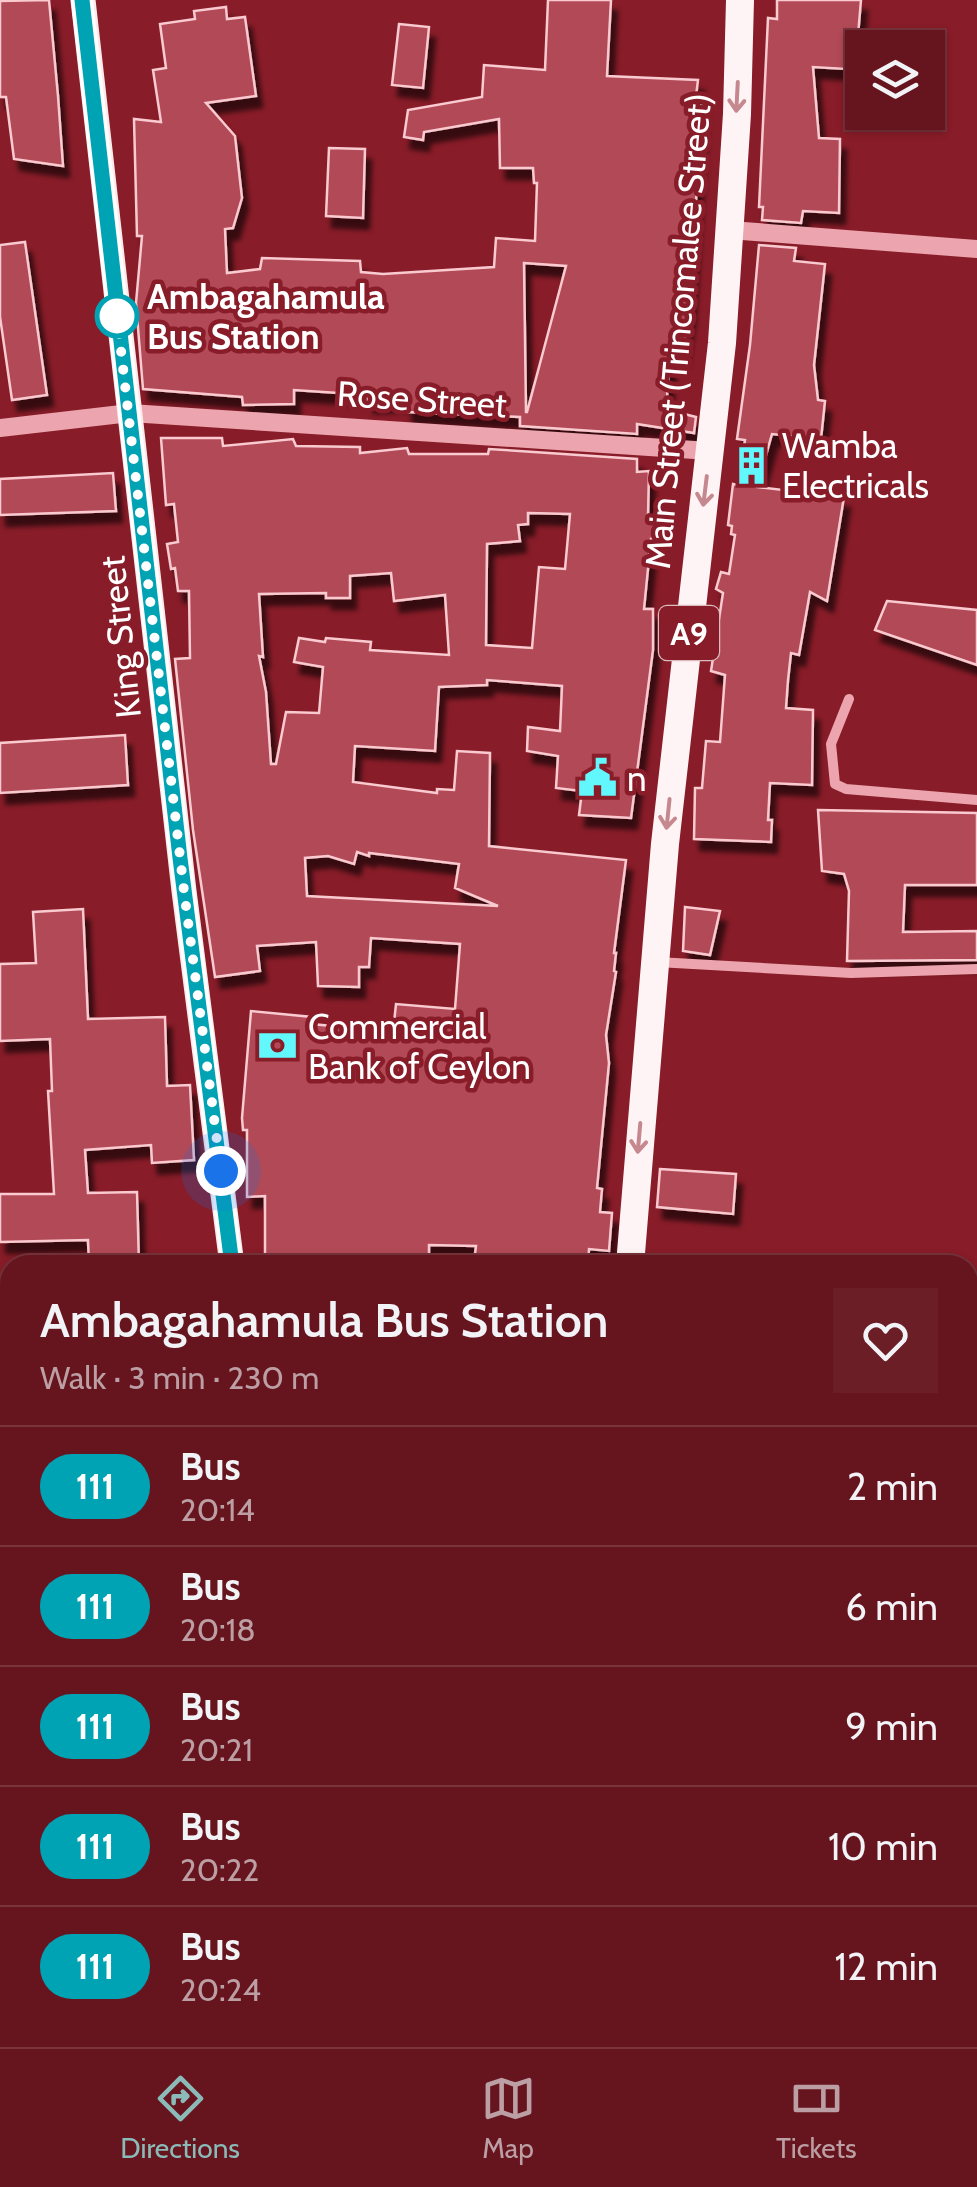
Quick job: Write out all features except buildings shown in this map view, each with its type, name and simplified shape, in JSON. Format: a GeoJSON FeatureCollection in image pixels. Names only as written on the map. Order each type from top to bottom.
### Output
{"type":"FeatureCollection","features":[{"type":"Feature","properties":{"kind":"highway","name":"Main Street (Trincomalee Street)"},"geometry":{"type":"LineString","coordinates":[[631,1255],[667,827],[710,451],[730,230],[740,0]]}},
{"type":"Feature","properties":{"kind":"main road","name":"King Street"},"geometry":{"type":"LineString","coordinates":[[82,0],[231,1255]]}},
{"type":"Feature","properties":{"kind":"street"},"geometry":{"type":"LineString","coordinates":[[730,230],[977,249]]}},
{"type":"Feature","properties":{"kind":"street","name":"Rose Street"},"geometry":{"type":"LineString","coordinates":[[0,428],[130,413],[710,451]]}},
{"type":"Feature","properties":{"kind":"street"},"geometry":{"type":"LineString","coordinates":[[848,700],[832,744],[836,784],[846,789],[977,800]]}},
{"type":"Feature","properties":{"kind":"street"},"geometry":{"type":"LineString","coordinates":[[656,962],[850,973],[977,969]]}},
{"type":"Feature","properties":{"kind":"bus line","name":"111"},"geometry":{"type":"LineString","coordinates":[[82,0],[180,858],[231,1255]]}},
{"type":"Feature","properties":{"kind":"place","name":"Ambagahamula Bus Station"},"geometry":{"type":"Point","coordinates":[117,316]}},
{"type":"Feature","properties":{"kind":"place","name":"Wamba Electricals"},"geometry":{"type":"Point","coordinates":[752,465]}},
{"type":"Feature","properties":{"kind":"place","name":"n"},"geometry":{"type":"Point","coordinates":[597,778]}},
{"type":"Feature","properties":{"kind":"place","name":"Commercial Bank of Ceylon"},"geometry":{"type":"Point","coordinates":[278,1046]}},
{"type":"Feature","properties":{"kind":"route"},"geometry":{"type":"LineString","coordinates":[[117,316],[221,1171]]}}]}
